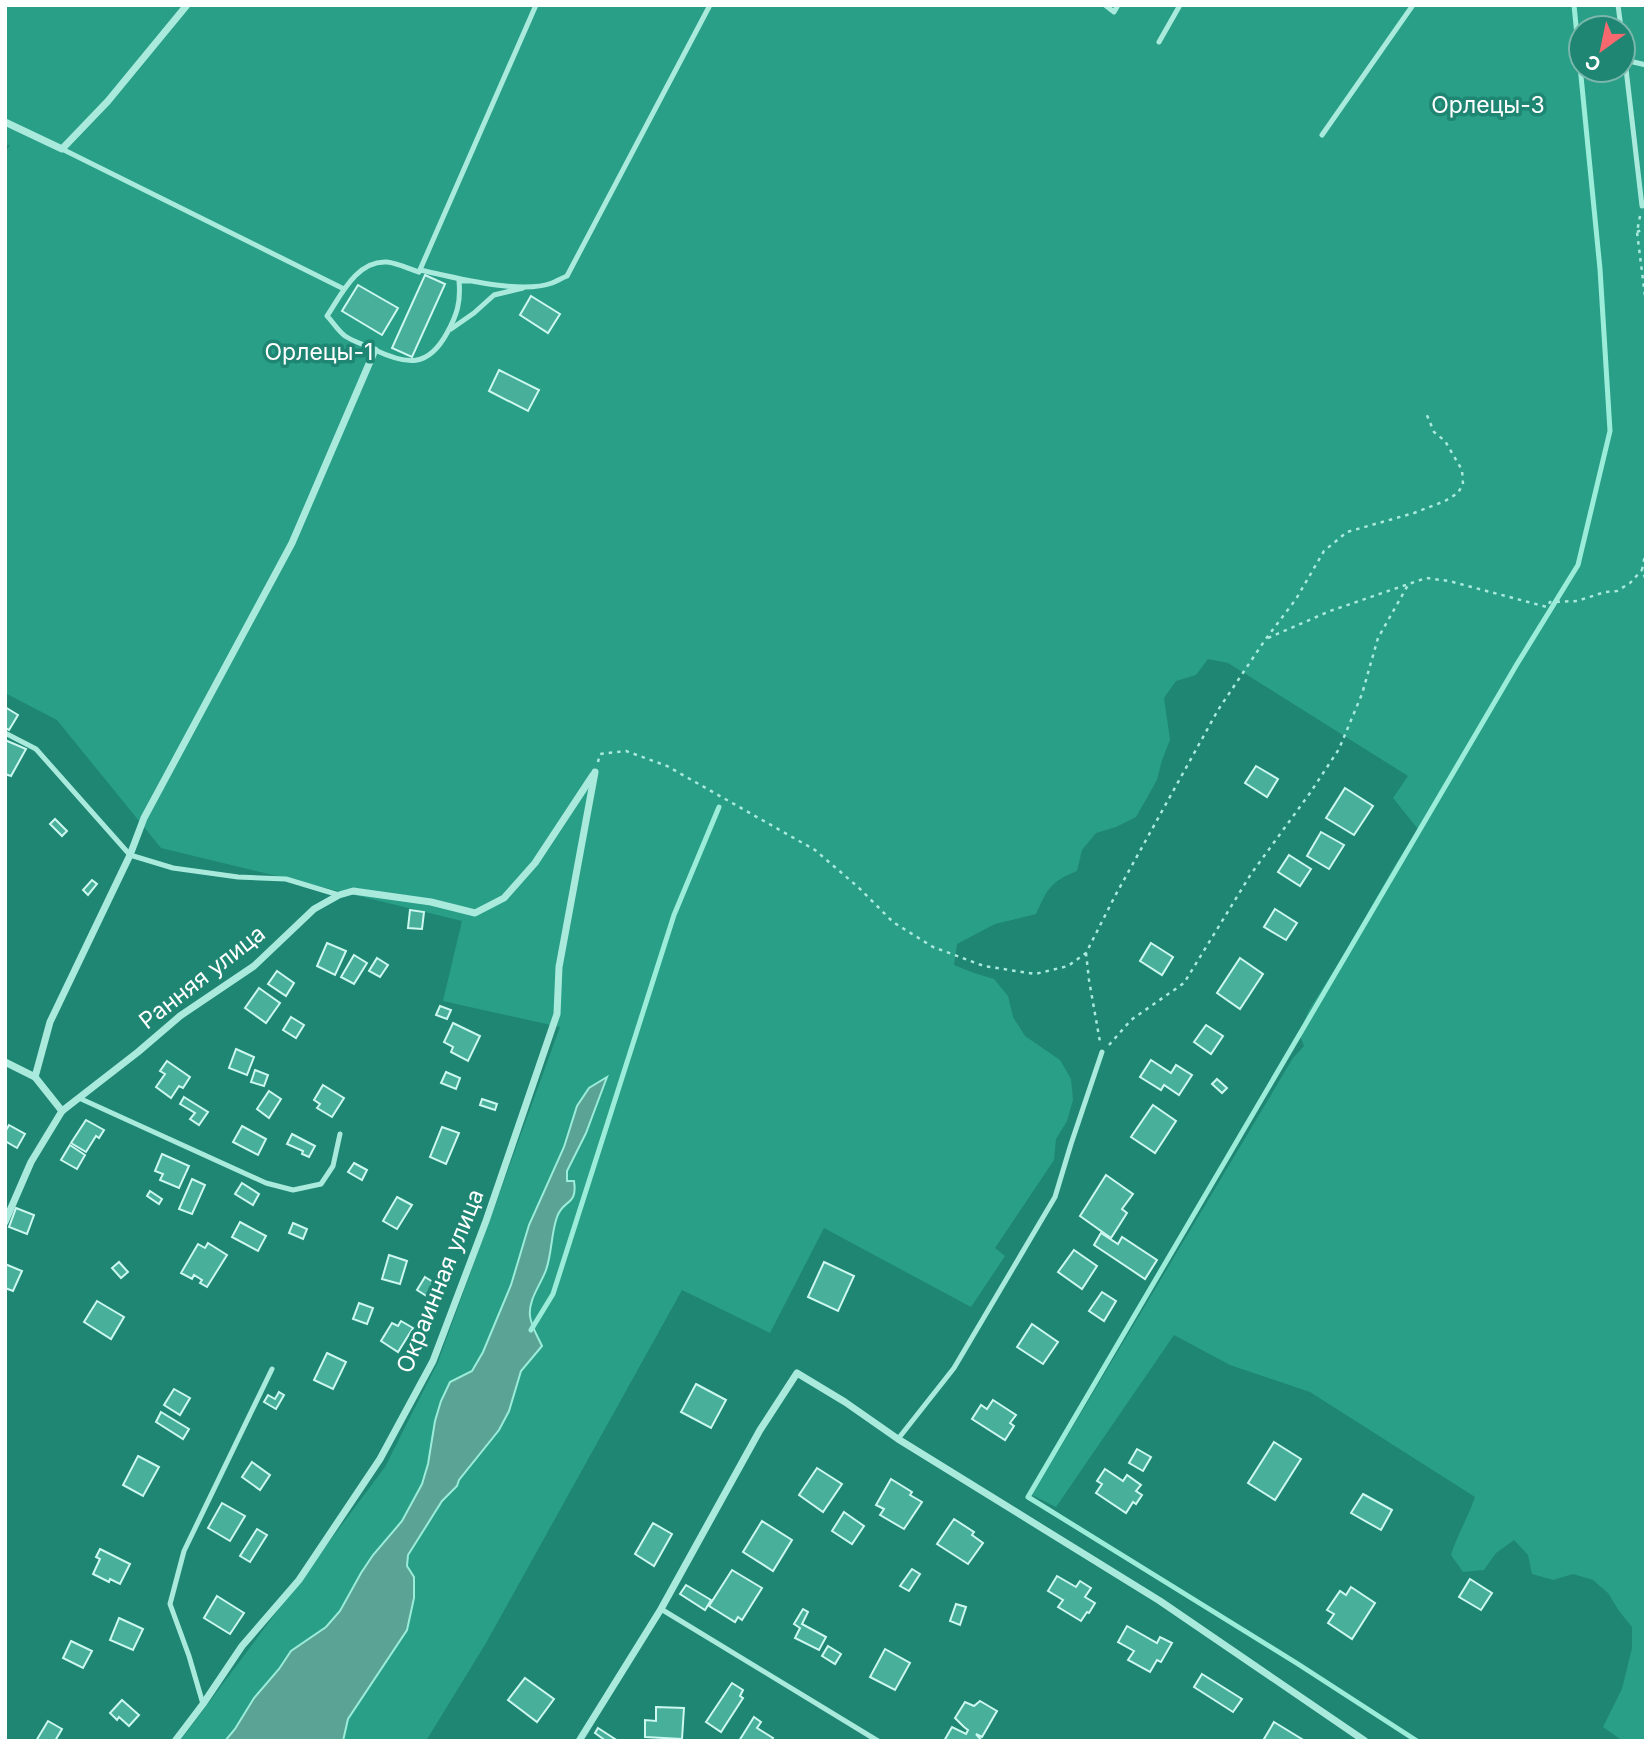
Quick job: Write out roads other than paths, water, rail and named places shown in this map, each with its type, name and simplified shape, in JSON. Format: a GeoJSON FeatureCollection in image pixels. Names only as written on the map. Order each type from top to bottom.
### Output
{"type":"FeatureCollection","features":[{"type":"Feature","properties":{"kind":"street"},"geometry":{"type":"LineString","coordinates":[[5,122],[62,149],[108,101],[187,5]]}},
{"type":"Feature","properties":{"kind":"street"},"geometry":{"type":"LineString","coordinates":[[35,1077],[50,1023],[130,855],[144,818],[292,543],[375,350]]}},
{"type":"Feature","properties":{"kind":"street","name":"Ранняя улица"},"geometry":{"type":"LineString","coordinates":[[5,1222],[31,1162],[62,1111],[180,1016],[254,966],[314,909],[339,895],[353,891],[431,902],[475,913],[504,898],[535,863],[595,772]]}},
{"type":"Feature","properties":{"kind":"street","name":"Окраинная улица"},"geometry":{"type":"LineString","coordinates":[[175,1741],[242,1646],[299,1580],[380,1459],[433,1361],[486,1221],[557,1014],[559,967],[595,772]]}},
{"type":"Feature","properties":{"kind":"street"},"geometry":{"type":"LineString","coordinates":[[5,1062],[35,1077],[62,1111]]}},
{"type":"Feature","properties":{"kind":"street"},"geometry":{"type":"LineString","coordinates":[[579,1741],[661,1609],[760,1430],[797,1373],[898,1439],[1160,1601],[1366,1741]]}},
{"type":"Feature","properties":{"kind":"lane"},"geometry":{"type":"LineString","coordinates":[[419,272],[536,5]]}},
{"type":"Feature","properties":{"kind":"lane"},"geometry":{"type":"LineString","coordinates":[[448,331],[494,295],[550,284],[566,276],[710,5]]}},
{"type":"Feature","properties":{"kind":"lane"},"geometry":{"type":"LineString","coordinates":[[1105,5],[1114,12],[1118,5]]}},
{"type":"Feature","properties":{"kind":"lane"},"geometry":{"type":"LineString","coordinates":[[1159,42],[1180,5]]}},
{"type":"Feature","properties":{"kind":"lane"},"geometry":{"type":"LineString","coordinates":[[1321,135],[1413,5]]}},
{"type":"Feature","properties":{"kind":"lane"},"geometry":{"type":"LineString","coordinates":[[1628,84],[1642,206]]}},
{"type":"Feature","properties":{"kind":"lane"},"geometry":{"type":"LineString","coordinates":[[62,149],[344,289]]}},
{"type":"Feature","properties":{"kind":"lane"},"geometry":{"type":"LineString","coordinates":[[469,281],[459,281],[461,297],[455,319],[443,342],[424,359],[411,362],[393,359],[345,336],[327,316],[355,275],[371,264],[388,262],[419,272],[420,270],[483,284],[527,287]]}},
{"type":"Feature","properties":{"kind":"lane"},"geometry":{"type":"LineString","coordinates":[[5,733],[36,749],[130,855],[173,868],[238,877],[286,879],[339,895]]}},
{"type":"Feature","properties":{"kind":"lane"},"geometry":{"type":"LineString","coordinates":[[898,1439],[954,1368],[1055,1197],[1102,1052]]}},
{"type":"Feature","properties":{"kind":"lane"},"geometry":{"type":"LineString","coordinates":[[79,1098],[266,1183],[293,1190],[321,1184],[333,1166],[340,1133]]}},
{"type":"Feature","properties":{"kind":"lane"},"geometry":{"type":"LineString","coordinates":[[203,1704],[170,1604],[184,1551],[272,1369]]}},
{"type":"Feature","properties":{"kind":"lane"},"geometry":{"type":"LineString","coordinates":[[661,1609],[877,1741]]}},
{"type":"Feature","properties":{"kind":"water"},"geometry":{"type":"Polygon","coordinates":[[[607,1077],[586,1133],[567,1171],[567,1181],[574,1181],[574,1195],[557,1217],[548,1264],[531,1304],[533,1328],[542,1346],[521,1371],[509,1411],[499,1430],[457,1486],[442,1501],[408,1555],[407,1566],[414,1577],[414,1598],[407,1630],[348,1719],[343,1741],[225,1741],[291,1651],[326,1627],[340,1611],[373,1555],[402,1521],[422,1484],[441,1401],[450,1382],[472,1371],[483,1352],[511,1285],[529,1225],[564,1147],[577,1106],[589,1088],[607,1077]]]}},
{"type":"Feature","properties":{"kind":"waterway"},"geometry":{"type":"LineString","coordinates":[[1417,1741],[1028,1497],[1517,664],[1578,565],[1610,431],[1600,269],[1574,5]]}},
{"type":"Feature","properties":{"kind":"waterway"},"geometry":{"type":"LineString","coordinates":[[531,1330],[553,1294],[674,915],[719,807]]}},
{"type":"Feature","properties":{"kind":"park label","name":"Орлецы-3"},"geometry":{"type":"Point","coordinates":[1488,105]}},
{"type":"Feature","properties":{"kind":"park label","name":"Орлецы-1"},"geometry":{"type":"Point","coordinates":[319,352]}}]}
